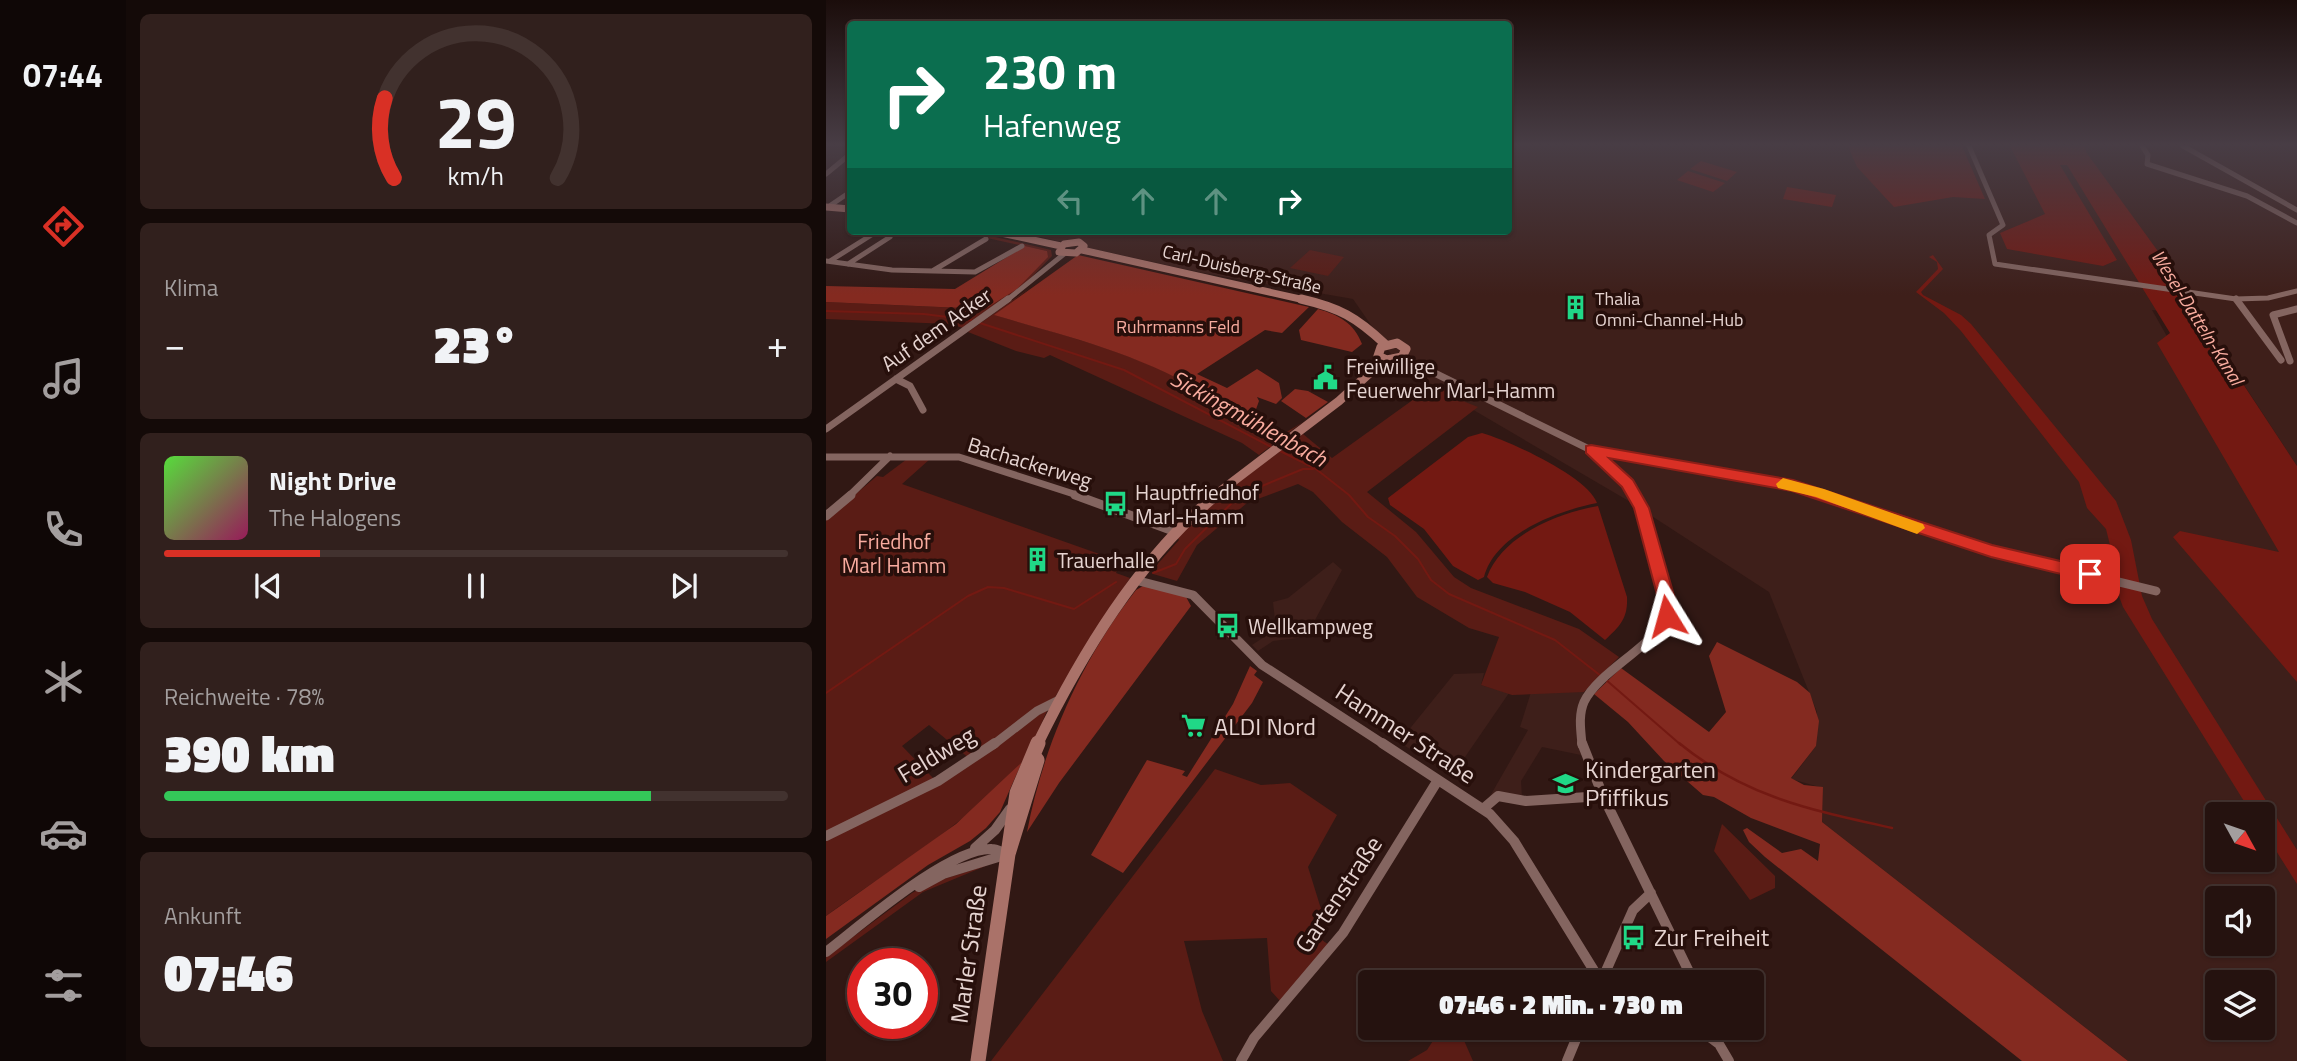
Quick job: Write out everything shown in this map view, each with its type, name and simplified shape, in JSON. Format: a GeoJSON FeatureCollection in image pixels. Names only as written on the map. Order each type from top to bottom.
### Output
{"type":"FeatureCollection","features":[{"type":"Feature","properties":{"kind":"main road"},"geometry":{"type":"LineString","coordinates":[[827,207],[847,209]]}},
{"type":"Feature","properties":{"kind":"main road"},"geometry":{"type":"LineString","coordinates":[[1007,235],[1062,250]]}},
{"type":"Feature","properties":{"kind":"main road","name":"Carl-Duisberg-Straße"},"geometry":{"type":"LineString","coordinates":[[1062,250],[1079,242],[1084,245],[1082,250],[1332,306],[1355,317],[1385,344],[1403,345],[1406,351],[1402,357]]}},
{"type":"Feature","properties":{"kind":"main road"},"geometry":{"type":"LineString","coordinates":[[1384,360],[1377,353],[1385,344]]}},
{"type":"Feature","properties":{"kind":"main road"},"geometry":{"type":"LineString","coordinates":[[1062,699],[1088,649],[1135,580],[1176,532],[1287,439],[1346,395],[1384,360],[1402,357]]}},
{"type":"Feature","properties":{"kind":"main road","name":"Marler Straße"},"geometry":{"type":"LineString","coordinates":[[1008,854],[1007,833],[1017,797],[1036,746],[1062,699]]}},
{"type":"Feature","properties":{"kind":"main road","name":"Marler Straße"},"geometry":{"type":"LineString","coordinates":[[978,1061],[1008,854],[1038,760],[1062,699]]}},
{"type":"Feature","properties":{"kind":"street"},"geometry":{"type":"LineString","coordinates":[[827,207],[845,196]]}},
{"type":"Feature","properties":{"kind":"street"},"geometry":{"type":"LineString","coordinates":[[1990,196],[2003,225],[1989,235],[1995,264],[2236,299],[2268,298],[2297,291]]}},
{"type":"Feature","properties":{"kind":"street"},"geometry":{"type":"LineString","coordinates":[[2245,196],[2297,223]]}},
{"type":"Feature","properties":{"kind":"street"},"geometry":{"type":"LineString","coordinates":[[2271,196],[2297,210]]}},
{"type":"Feature","properties":{"kind":"street"},"geometry":{"type":"LineString","coordinates":[[828,261],[871,235]]}},
{"type":"Feature","properties":{"kind":"street"},"geometry":{"type":"LineString","coordinates":[[848,264],[890,237],[888,235]]}},
{"type":"Feature","properties":{"kind":"street"},"geometry":{"type":"LineString","coordinates":[[931,271],[986,240]]}},
{"type":"Feature","properties":{"kind":"street"},"geometry":{"type":"LineString","coordinates":[[828,261],[931,271],[979,271],[1022,246]]}},
{"type":"Feature","properties":{"kind":"street","name":"Auf dem Acker"},"geometry":{"type":"LineString","coordinates":[[826,429],[1024,288],[1062,250]]}},
{"type":"Feature","properties":{"kind":"street"},"geometry":{"type":"LineString","coordinates":[[2236,299],[2281,360]]}},
{"type":"Feature","properties":{"kind":"street"},"geometry":{"type":"LineString","coordinates":[[2290,361],[2273,315],[2297,309]]}},
{"type":"Feature","properties":{"kind":"street"},"geometry":{"type":"LineString","coordinates":[[1402,357],[1591,450],[1793,486],[1991,551],[2156,591]]}},
{"type":"Feature","properties":{"kind":"street"},"geometry":{"type":"LineString","coordinates":[[896,379],[910,386],[923,410]]}},
{"type":"Feature","properties":{"kind":"street"},"geometry":{"type":"LineString","coordinates":[[1591,450],[1627,483],[1641,508],[1669,606],[1662,625],[1597,685],[1584,703],[1580,734],[1586,760],[1687,970]]}},
{"type":"Feature","properties":{"kind":"street","name":"Bachackerweg"},"geometry":{"type":"LineString","coordinates":[[826,457],[933,455],[990,464],[1176,532]]}},
{"type":"Feature","properties":{"kind":"street"},"geometry":{"type":"LineString","coordinates":[[826,516],[875,474],[890,456]]}},
{"type":"Feature","properties":{"kind":"street","name":"Hammer Straße"},"geometry":{"type":"LineString","coordinates":[[1135,580],[1181,590],[1196,597],[1249,655],[1484,808],[1514,841],[1594,970]]}},
{"type":"Feature","properties":{"kind":"street","name":"Feldweg"},"geometry":{"type":"LineString","coordinates":[[826,836],[938,781],[973,760],[1040,710],[1062,699]]}},
{"type":"Feature","properties":{"kind":"street","name":"Gartenstraße"},"geometry":{"type":"LineString","coordinates":[[1241,1061],[1254,1038],[1343,933],[1438,780]]}},
{"type":"Feature","properties":{"kind":"street"},"geometry":{"type":"LineString","coordinates":[[1484,808],[1498,796],[1526,801],[1604,796]]}},
{"type":"Feature","properties":{"kind":"street"},"geometry":{"type":"LineString","coordinates":[[826,952],[925,877],[972,851],[995,830],[1017,797]]}},
{"type":"Feature","properties":{"kind":"street"},"geometry":{"type":"LineString","coordinates":[[972,851],[996,846],[1008,854]]}},
{"type":"Feature","properties":{"kind":"street"},"geometry":{"type":"LineString","coordinates":[[884,909],[943,874],[1008,854]]}},
{"type":"Feature","properties":{"kind":"street"},"geometry":{"type":"LineString","coordinates":[[1606,970],[1633,910],[1651,893]]}},
{"type":"Feature","properties":{"kind":"street"},"geometry":{"type":"LineString","coordinates":[[1567,1061],[1576,1040]]}},
{"type":"Feature","properties":{"kind":"street"},"geometry":{"type":"LineString","coordinates":[[1716,1040],[1730,1061]]}},
{"type":"Feature","properties":{"kind":"shaded area"},"geometry":{"type":"Polygon","coordinates":[[[1512,196],[2297,196],[2297,466],[2199,316],[2152,310],[2297,564],[2297,1061],[2128,1061],[1822,822],[1823,788],[1791,779],[1816,746],[1817,712],[1769,592],[1627,500],[1400,367],[1353,299],[1198,272],[1031,235],[1512,235],[1512,196]]]}},
{"type":"Feature","properties":{"kind":"shaded area"},"geometry":{"type":"Polygon","coordinates":[[[1333,562],[1342,570],[1315,620],[1298,638],[1273,641],[1258,651],[1252,645],[1276,629],[1273,602],[1288,598],[1333,562]]]}},
{"type":"Feature","properties":{"kind":"shaded area"},"geometry":{"type":"Polygon","coordinates":[[[1484,673],[1481,685],[1509,693],[1452,776],[1399,742],[1454,674],[1484,673]]]}},
{"type":"Feature","properties":{"kind":"shaded area"},"geometry":{"type":"Polygon","coordinates":[[[1531,692],[1584,692],[1577,721],[1581,755],[1542,747],[1521,781],[1522,797],[1489,798],[1528,730],[1520,727],[1531,692]]]}},
{"type":"Feature","properties":{"kind":"green space"},"geometry":{"type":"Polygon","coordinates":[[[991,236],[1051,250],[1052,256],[1024,285],[963,328],[950,324],[826,319],[826,302],[985,309],[1047,251],[987,238],[991,236]]]}},
{"type":"Feature","properties":{"kind":"green space"},"geometry":{"type":"Polygon","coordinates":[[[1025,246],[1047,251],[1048,257],[1017,289],[985,309],[826,302],[826,286],[955,289],[1025,246]]]}},
{"type":"Feature","properties":{"kind":"green space"},"geometry":{"type":"Polygon","coordinates":[[[1310,250],[1344,257],[1328,276],[1290,268],[1310,250]]]}},
{"type":"Feature","properties":{"kind":"green space","name":"Ruhrmanns Feld"},"geometry":{"type":"Polygon","coordinates":[[[1078,255],[1309,307],[1282,333],[1265,330],[1197,374],[1227,388],[1257,369],[1279,383],[1282,398],[1276,404],[1257,397],[1259,401],[1251,423],[1239,411],[1217,397],[1214,399],[1161,370],[1107,349],[994,315],[1078,255]]]}},
{"type":"Feature","properties":{"kind":"green space"},"geometry":{"type":"Polygon","coordinates":[[[1031,287],[995,315],[1134,358],[1213,398],[1217,397],[1239,411],[1251,423],[1285,433],[1303,422],[1259,455],[1242,443],[1050,355],[1044,358],[1016,351],[968,332],[1031,287]]]}},
{"type":"Feature","properties":{"kind":"green space"},"geometry":{"type":"Polygon","coordinates":[[[1318,309],[1345,321],[1362,344],[1352,352],[1301,340],[1299,330],[1318,309]]]}},
{"type":"Feature","properties":{"kind":"green space"},"geometry":{"type":"Polygon","coordinates":[[[1435,384],[1456,395],[1455,398],[1478,407],[1367,492],[1416,532],[1454,577],[1471,588],[1579,629],[1619,657],[1584,692],[1512,695],[1481,685],[1499,637],[1469,628],[1417,597],[1387,557],[1342,522],[1313,492],[1298,484],[1247,503],[1197,545],[1177,581],[1153,574],[1155,567],[1179,540],[1177,537],[1216,499],[1303,434],[1332,458],[1435,384]]]}},
{"type":"Feature","properties":{"kind":"green space"},"geometry":{"type":"Polygon","coordinates":[[[1295,389],[1308,391],[1328,402],[1306,418],[1281,401],[1295,389]]]}},
{"type":"Feature","properties":{"kind":"green space","name":"Friedhof Marl Hamm"},"geometry":{"type":"Polygon","coordinates":[[[907,459],[930,459],[902,484],[1122,562],[1116,573],[1130,578],[1055,697],[970,759],[929,725],[902,746],[934,779],[826,832],[826,519],[877,476],[883,477],[907,459]]]}},
{"type":"Feature","properties":{"kind":"green space"},"geometry":{"type":"Polygon","coordinates":[[[1143,586],[1185,595],[1191,606],[1059,783],[1027,832],[1043,768],[1067,705],[1098,645],[1136,590],[1143,586]]]}},
{"type":"Feature","properties":{"kind":"green space"},"geometry":{"type":"Polygon","coordinates":[[[1717,642],[1797,682],[1810,693],[1819,721],[1816,746],[1791,778],[1804,785],[1823,787],[1822,822],[2128,1061],[2022,1061],[1765,857],[1749,842],[1743,830],[1747,828],[1782,853],[1801,849],[1818,861],[1820,844],[1751,818],[1714,797],[1703,795],[1664,761],[1628,722],[1594,694],[1621,668],[1709,732],[1726,712],[1709,656],[1717,642]]]}},
{"type":"Feature","properties":{"kind":"green space"},"geometry":{"type":"Polygon","coordinates":[[[1250,666],[1257,671],[1254,675],[1263,682],[1252,703],[1123,873],[1091,855],[1147,760],[1185,771],[1182,775],[1187,777],[1233,704],[1250,666]]]}},
{"type":"Feature","properties":{"kind":"green space"},"geometry":{"type":"Polygon","coordinates":[[[1048,709],[1026,757],[1001,785],[928,844],[826,916],[826,839],[896,804],[1048,709]]]}},
{"type":"Feature","properties":{"kind":"green space"},"geometry":{"type":"Polygon","coordinates":[[[1022,762],[1000,812],[986,828],[970,841],[928,865],[826,939],[826,916],[956,824],[1022,762]]]}},
{"type":"Feature","properties":{"kind":"green space"},"geometry":{"type":"Polygon","coordinates":[[[1215,769],[1261,785],[1290,783],[1337,815],[1308,867],[1322,912],[1313,919],[1322,940],[1329,945],[1280,1001],[1271,991],[1267,938],[1184,941],[1202,1011],[1223,1061],[991,1061],[1215,769]]]}},
{"type":"Feature","properties":{"kind":"green space"},"geometry":{"type":"Polygon","coordinates":[[[1722,824],[1775,876],[1775,888],[1750,900],[1714,851],[1722,824]]]}},
{"type":"Feature","properties":{"kind":"green space"},"geometry":{"type":"Polygon","coordinates":[[[988,865],[923,892],[826,962],[826,957],[912,893],[931,883],[988,865]]]}},
{"type":"Feature","properties":{"kind":"green space"},"geometry":{"type":"Polygon","coordinates":[[[1434,1040],[1464,1040],[1473,1061],[1408,1061],[1427,1050],[1434,1040]]]}},
{"type":"Feature","properties":{"kind":"water"},"geometry":{"type":"Polygon","coordinates":[[[1784,196],[1836,196],[1832,207],[1783,199],[1784,196]]]}},
{"type":"Feature","properties":{"kind":"water"},"geometry":{"type":"Polygon","coordinates":[[[1883,196],[1983,196],[1985,199],[1953,197],[1894,207],[1883,196]]]}},
{"type":"Feature","properties":{"kind":"water"},"geometry":{"type":"Polygon","coordinates":[[[2035,196],[2078,196],[2117,260],[2103,266],[2007,249],[2000,233],[2045,214],[2035,196]]]}},
{"type":"Feature","properties":{"kind":"water","name":"Wesel-Datteln-Kanal"},"geometry":{"type":"Polygon","coordinates":[[[2086,196],[2118,196],[2173,272],[2174,279],[2297,466],[2297,682],[2173,537],[2180,531],[2279,552],[2157,343],[2170,333],[2086,196]]]}},
{"type":"Feature","properties":{"kind":"water"},"geometry":{"type":"Polygon","coordinates":[[[1933,255],[1943,269],[1921,292],[1923,295],[1961,315],[1971,324],[2116,501],[2131,540],[2142,596],[2152,619],[2267,802],[2245,802],[2123,607],[2117,591],[2117,576],[2108,564],[2111,549],[2106,529],[2087,508],[2079,482],[1961,331],[1944,313],[1916,292],[1938,269],[1937,262],[1929,257],[1933,255]]]}},
{"type":"Feature","properties":{"kind":"water"},"geometry":{"type":"Polygon","coordinates":[[[1482,433],[1547,461],[1579,482],[1597,503],[1564,512],[1514,537],[1501,548],[1490,562],[1484,577],[1478,580],[1453,566],[1424,529],[1390,505],[1388,498],[1468,437],[1482,433]]]}},
{"type":"Feature","properties":{"kind":"water"},"geometry":{"type":"Polygon","coordinates":[[[1598,506],[1627,597],[1622,621],[1605,640],[1570,612],[1525,592],[1493,583],[1487,577],[1494,562],[1518,538],[1565,514],[1598,506]]]}},
{"type":"Feature","properties":{"kind":"water"},"geometry":{"type":"Polygon","coordinates":[[[2275,815],[2297,850],[2297,884],[2275,849],[2275,815]]]}},
{"type":"Feature","properties":{"kind":"waterway","name":"Sickingmühlenbach"},"geometry":{"type":"LineString","coordinates":[[826,311],[924,314],[971,320]]}},
{"type":"Feature","properties":{"kind":"waterway","name":"Sickingmühlenbach"},"geometry":{"type":"LineString","coordinates":[[980,323],[1124,370],[1273,448]]}},
{"type":"Feature","properties":{"kind":"waterway","name":"Sickingmühlenbach"},"geometry":{"type":"LineString","coordinates":[[1278,450],[1316,469],[1349,495],[1368,517],[1395,536],[1418,559],[1431,580],[1449,594],[1555,640],[1601,676]]}},
{"type":"Feature","properties":{"kind":"waterway"},"geometry":{"type":"LineString","coordinates":[[1153,573],[1176,564],[1185,549],[1240,495],[1303,469],[1313,469]]}},
{"type":"Feature","properties":{"kind":"waterway"},"geometry":{"type":"LineString","coordinates":[[826,693],[968,596],[988,587],[1004,588],[1074,609],[1116,582]]}},
{"type":"Feature","properties":{"kind":"waterway","name":"Sickingmühlenbach"},"geometry":{"type":"LineString","coordinates":[[1605,679],[1681,745]]}},
{"type":"Feature","properties":{"kind":"waterway","name":"Sickingmühlenbach"},"geometry":{"type":"LineString","coordinates":[[1679,743],[1729,777],[1754,789],[1834,815],[1892,828]]}},
{"type":"Feature","properties":{"kind":"slow traffic"},"geometry":{"type":"LineString","coordinates":[[1783,484],[1818,492],[1917,528]]}},
{"type":"Feature","properties":{"kind":"place","name":"Thalia Omni-Channel-Hub"},"geometry":{"type":"Point","coordinates":[1575,308]}},
{"type":"Feature","properties":{"kind":"place","name":"Freiwillige Feuerwehr Marl-Hamm"},"geometry":{"type":"Point","coordinates":[1326,378]}},
{"type":"Feature","properties":{"kind":"place","name":"Hauptfriedhof Marl-Hamm"},"geometry":{"type":"Point","coordinates":[1115,504]}},
{"type":"Feature","properties":{"kind":"place","name":"Trauerhalle"},"geometry":{"type":"Point","coordinates":[1037,560]}},
{"type":"Feature","properties":{"kind":"place","name":"Wellkampweg"},"geometry":{"type":"Point","coordinates":[1228,626]}},
{"type":"Feature","properties":{"kind":"place","name":"ALDI Nord"},"geometry":{"type":"Point","coordinates":[1194,726]}},
{"type":"Feature","properties":{"kind":"place","name":"Kindergarten Pfiffikus"},"geometry":{"type":"Point","coordinates":[1565,783]}},
{"type":"Feature","properties":{"kind":"place","name":"Zur Freiheit"},"geometry":{"type":"Point","coordinates":[1634,937]}},
{"type":"Feature","properties":{"kind":"route"},"geometry":{"type":"LineString","coordinates":[[1667,616],[1669,606],[1641,508],[1627,483],[1591,450],[1818,492],[1904,524],[1991,551],[2090,574]]}}]}
